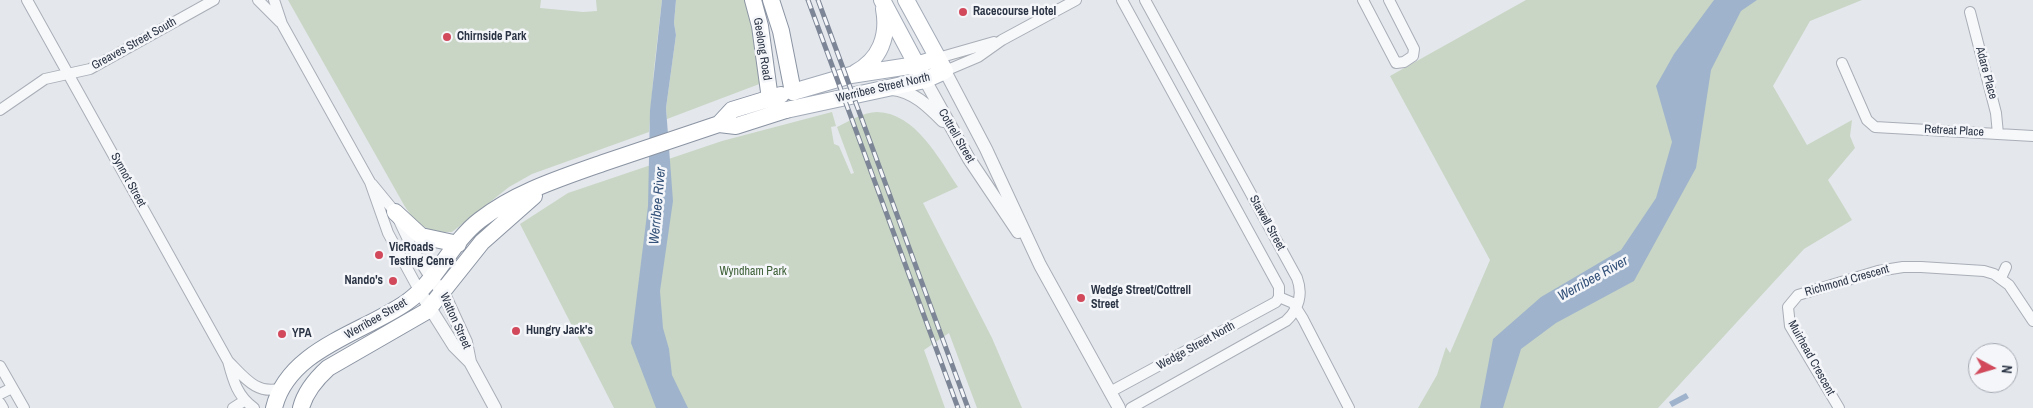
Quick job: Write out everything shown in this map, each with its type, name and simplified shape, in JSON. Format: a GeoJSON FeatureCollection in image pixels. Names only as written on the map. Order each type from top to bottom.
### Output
{"type":"FeatureCollection","features":[{"type":"Feature","properties":{"kind":"main road","name":"Geelong Road"},"geometry":{"type":"LineString","coordinates":[[753,0],[760,26],[770,99]]}},
{"type":"Feature","properties":{"kind":"main road","name":"Geelong Road"},"geometry":{"type":"LineString","coordinates":[[771,0],[781,31],[792,92]]}},
{"type":"Feature","properties":{"kind":"main road"},"geometry":{"type":"LineString","coordinates":[[851,75],[870,63],[882,46],[886,21],[882,0]]}},
{"type":"Feature","properties":{"kind":"main road","name":"Cottrell Street"},"geometry":{"type":"LineString","coordinates":[[882,0],[924,80]]}},
{"type":"Feature","properties":{"kind":"main road","name":"Cottrell Street"},"geometry":{"type":"LineString","coordinates":[[906,0],[942,65]]}},
{"type":"Feature","properties":{"kind":"main road","name":"Werribee Street North"},"geometry":{"type":"LineString","coordinates":[[792,92],[851,75],[916,65],[942,65]]}},
{"type":"Feature","properties":{"kind":"main road","name":"Werribee Street North"},"geometry":{"type":"LineString","coordinates":[[786,110],[924,80],[942,65]]}},
{"type":"Feature","properties":{"kind":"main road","name":"Werribee Street"},"geometry":{"type":"LineString","coordinates":[[718,124],[732,110],[792,92]]}},
{"type":"Feature","properties":{"kind":"main road"},"geometry":{"type":"LineString","coordinates":[[770,99],[786,110],[792,92]]}},
{"type":"Feature","properties":{"kind":"main road","name":"Werribee Street"},"geometry":{"type":"LineString","coordinates":[[274,408],[282,388],[299,367],[322,349],[405,304],[420,292],[479,220],[518,197],[553,180],[718,124],[736,126],[786,110]]}},
{"type":"Feature","properties":{"kind":"main road","name":"Werribee Street"},"geometry":{"type":"LineString","coordinates":[[303,402],[317,379],[328,368],[418,317],[430,307],[444,292],[482,242],[553,180]]}},
{"type":"Feature","properties":{"kind":"main road"},"geometry":{"type":"LineString","coordinates":[[395,212],[421,236],[432,240],[458,244]]}},
{"type":"Feature","properties":{"kind":"main road"},"geometry":{"type":"LineString","coordinates":[[287,408],[303,402]]}},
{"type":"Feature","properties":{"kind":"street","name":"Synnot Street"},"geometry":{"type":"LineString","coordinates":[[27,0],[228,360],[234,384],[244,401],[254,408]]}},
{"type":"Feature","properties":{"kind":"street","name":"Greaves Street South"},"geometry":{"type":"LineString","coordinates":[[0,110],[45,79],[90,69],[214,0]]}},
{"type":"Feature","properties":{"kind":"street","name":"Watton Street"},"geometry":{"type":"LineString","coordinates":[[258,0],[282,24]]}},
{"type":"Feature","properties":{"kind":"street","name":"Watton Street"},"geometry":{"type":"LineString","coordinates":[[274,0],[282,24],[370,182],[388,233],[420,292],[454,346],[470,362],[495,408]]}},
{"type":"Feature","properties":{"kind":"street","name":"Werribee Street North"},"geometry":{"type":"LineString","coordinates":[[942,65],[1002,40],[1076,0]]}},
{"type":"Feature","properties":{"kind":"street","name":"Stawell Street"},"geometry":{"type":"LineString","coordinates":[[1122,0],[1172,88],[1279,287],[1280,298]]}},
{"type":"Feature","properties":{"kind":"street","name":"Stawell Street"},"geometry":{"type":"LineString","coordinates":[[1145,0],[1220,141],[1297,278],[1301,291],[1296,308]]}},
{"type":"Feature","properties":{"kind":"street"},"geometry":{"type":"LineString","coordinates":[[1363,0],[1396,62],[1404,62],[1413,56],[1414,49],[1389,0]]}},
{"type":"Feature","properties":{"kind":"street","name":"Adare Place"},"geometry":{"type":"LineString","coordinates":[[1970,12],[1996,113],[1998,134]]}},
{"type":"Feature","properties":{"kind":"street","name":"Werribee Street North"},"geometry":{"type":"LineString","coordinates":[[942,65],[978,57],[1002,40]]}},
{"type":"Feature","properties":{"kind":"street","name":"Retreat Place"},"geometry":{"type":"LineString","coordinates":[[1842,63],[1872,131],[2033,136]]}},
{"type":"Feature","properties":{"kind":"street","name":"Cottrell Street"},"geometry":{"type":"LineString","coordinates":[[942,65],[986,149],[1040,266]]}},
{"type":"Feature","properties":{"kind":"street","name":"Cottrell Street"},"geometry":{"type":"LineString","coordinates":[[924,80],[954,132],[1040,266],[1119,408]]}},
{"type":"Feature","properties":{"kind":"street"},"geometry":{"type":"LineString","coordinates":[[1172,88],[1187,80]]}},
{"type":"Feature","properties":{"kind":"street"},"geometry":{"type":"LineString","coordinates":[[882,89],[903,90],[911,94],[935,113],[954,132]]}},
{"type":"Feature","properties":{"kind":"street"},"geometry":{"type":"LineString","coordinates":[[1205,149],[1220,141]]}},
{"type":"Feature","properties":{"kind":"street","name":"Watton Street"},"geometry":{"type":"LineString","coordinates":[[370,182],[395,212],[412,248],[431,278],[444,292],[466,342],[470,362]]}},
{"type":"Feature","properties":{"kind":"street","name":"Richmond Crescent"},"geometry":{"type":"LineString","coordinates":[[1788,307],[1798,295],[1878,271],[1902,267],[1984,271],[2001,278]]}},
{"type":"Feature","properties":{"kind":"street"},"geometry":{"type":"LineString","coordinates":[[2006,267],[2001,278],[2017,295],[2033,321]]}},
{"type":"Feature","properties":{"kind":"street"},"geometry":{"type":"LineString","coordinates":[[1280,298],[1288,299],[1296,308],[1349,408]]}},
{"type":"Feature","properties":{"kind":"street","name":"Wedge Street North"},"geometry":{"type":"LineString","coordinates":[[1110,392],[1276,302],[1280,298]]}},
{"type":"Feature","properties":{"kind":"street","name":"Muirhead Crescent"},"geometry":{"type":"LineString","coordinates":[[1788,307],[1790,326],[1839,408]]}},
{"type":"Feature","properties":{"kind":"street","name":"Wedge Street North"},"geometry":{"type":"LineString","coordinates":[[1132,408],[1286,321],[1296,308]]}},
{"type":"Feature","properties":{"kind":"street","name":"Synnot Street"},"geometry":{"type":"LineString","coordinates":[[228,360],[257,388],[270,390],[282,388]]}},
{"type":"Feature","properties":{"kind":"street"},"geometry":{"type":"LineString","coordinates":[[0,366],[24,408]]}},
{"type":"Feature","properties":{"kind":"street"},"geometry":{"type":"LineString","coordinates":[[0,394],[12,388]]}},
{"type":"Feature","properties":{"kind":"street"},"geometry":{"type":"LineString","coordinates":[[234,408],[244,401]]}},
{"type":"Feature","properties":{"kind":"street"},"geometry":{"type":"LineString","coordinates":[[0,403],[3,408]]}},
{"type":"Feature","properties":{"kind":"green space"},"geometry":{"type":"Polygon","coordinates":[[[288,0],[541,0],[540,8],[583,12],[597,11],[596,0],[662,0],[649,132],[532,174],[509,187],[452,232],[429,229],[418,223],[404,205],[288,0]]]}},
{"type":"Feature","properties":{"kind":"green space"},"geometry":{"type":"Polygon","coordinates":[[[676,0],[747,0],[762,83],[667,119],[666,108],[676,35],[674,23],[676,0]]]}},
{"type":"Feature","properties":{"kind":"green space"},"geometry":{"type":"Polygon","coordinates":[[[1526,0],[1862,0],[1810,21],[1773,86],[1807,145],[1852,120],[1850,136],[1855,148],[1828,180],[1852,220],[1804,249],[1658,408],[1418,408],[1437,375],[1446,347],[1450,353],[1490,260],[1390,76],[1526,0]]]}},
{"type":"Feature","properties":{"kind":"green space","name":"Wyndham Park"},"geometry":{"type":"Polygon","coordinates":[[[832,112],[836,126],[831,127],[834,144],[839,146],[851,174],[854,173],[837,127],[862,115],[877,112],[891,114],[915,129],[934,151],[958,187],[923,203],[992,338],[1022,408],[977,408],[949,333],[924,350],[945,408],[614,408],[520,224],[568,193],[722,141],[832,112]]]}},
{"type":"Feature","properties":{"kind":"water","name":"Werribee River"},"geometry":{"type":"Polygon","coordinates":[[[662,0],[676,0],[674,23],[676,35],[666,108],[673,201],[660,291],[663,328],[669,349],[672,375],[688,408],[656,408],[631,343],[648,206],[650,110],[662,0]]]}},
{"type":"Feature","properties":{"kind":"water","name":"Werribee River"},"geometry":{"type":"Polygon","coordinates":[[[1714,0],[1757,0],[1741,11],[1711,70],[1696,168],[1634,281],[1556,323],[1521,349],[1503,408],[1480,408],[1493,339],[1541,297],[1621,250],[1656,198],[1672,142],[1656,86],[1674,54],[1714,0]]]}},
{"type":"Feature","properties":{"kind":"water"},"geometry":{"type":"Polygon","coordinates":[[[1686,393],[1689,398],[1672,407],[1669,402],[1686,393]]]}},
{"type":"Feature","properties":{"kind":"railway"},"geometry":{"type":"LineString","coordinates":[[808,0],[958,408]]}},
{"type":"Feature","properties":{"kind":"railway"},"geometry":{"type":"LineString","coordinates":[[818,0],[968,408]]}},
{"type":"Feature","properties":{"kind":"place","name":"Racecourse Hotel"},"geometry":{"type":"Point","coordinates":[963,12]}},
{"type":"Feature","properties":{"kind":"place","name":"Chirnside Park"},"geometry":{"type":"Point","coordinates":[447,37]}},
{"type":"Feature","properties":{"kind":"place","name":"VicRoads Testing Cenre"},"geometry":{"type":"Point","coordinates":[379,255]}},
{"type":"Feature","properties":{"kind":"place","name":"Nando's"},"geometry":{"type":"Point","coordinates":[393,281]}},
{"type":"Feature","properties":{"kind":"place","name":"Wedge Street/Cottrell Street"},"geometry":{"type":"Point","coordinates":[1081,298]}},
{"type":"Feature","properties":{"kind":"place","name":"Hungry Jack's"},"geometry":{"type":"Point","coordinates":[516,331]}},
{"type":"Feature","properties":{"kind":"place","name":"YPA"},"geometry":{"type":"Point","coordinates":[282,334]}}]}
